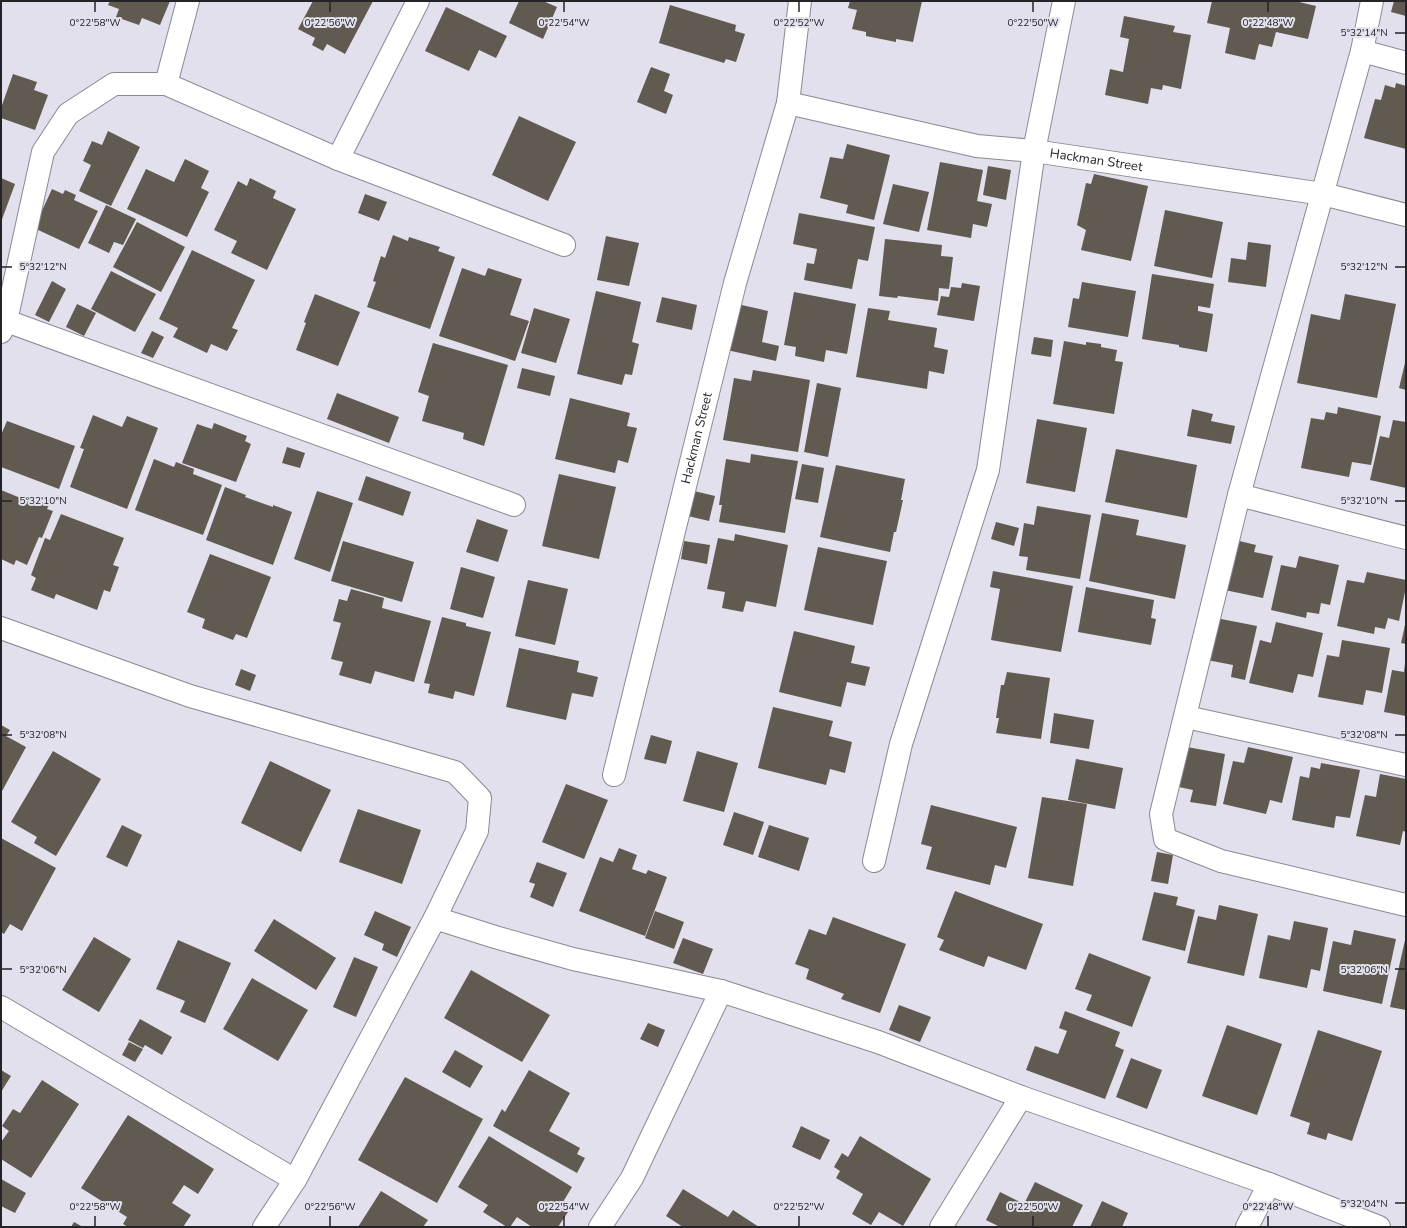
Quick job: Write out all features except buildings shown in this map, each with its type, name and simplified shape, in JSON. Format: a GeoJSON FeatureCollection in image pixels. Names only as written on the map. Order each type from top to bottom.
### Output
{"type":"FeatureCollection","features":[{"type":"Feature","properties":{"kind":"street"},"geometry":{"type":"LineString","coordinates":[[166,84],[188,1]]}},
{"type":"Feature","properties":{"kind":"street"},"geometry":{"type":"LineString","coordinates":[[338,159],[418,1]]}},
{"type":"Feature","properties":{"kind":"street","name":"Hackman Street"},"geometry":{"type":"LineString","coordinates":[[614,775],[735,283],[788,103],[800,1]]}},
{"type":"Feature","properties":{"kind":"street"},"geometry":{"type":"LineString","coordinates":[[874,861],[901,744],[988,470],[1034,152],[1064,1]]}},
{"type":"Feature","properties":{"kind":"street"},"geometry":{"type":"LineString","coordinates":[[1372,1],[1362,51],[1239,495],[1186,717],[1161,814],[1164,839],[1221,861],[1406,905]]}},
{"type":"Feature","properties":{"kind":"street"},"geometry":{"type":"LineString","coordinates":[[1362,51],[1406,62]]}},
{"type":"Feature","properties":{"kind":"street"},"geometry":{"type":"LineString","coordinates":[[514,505],[3,324],[43,152],[68,114],[114,84],[166,84],[338,159],[564,246]]}},
{"type":"Feature","properties":{"kind":"street","name":"Hackman Street"},"geometry":{"type":"LineString","coordinates":[[788,103],[977,146],[1034,152],[1323,194],[1406,215]]}},
{"type":"Feature","properties":{"kind":"street"},"geometry":{"type":"LineString","coordinates":[[1239,495],[1406,538]]}},
{"type":"Feature","properties":{"kind":"street"},"geometry":{"type":"LineString","coordinates":[[1,628],[190,696],[456,772],[480,798],[477,831],[435,918],[295,1180],[264,1227]]}},
{"type":"Feature","properties":{"kind":"street"},"geometry":{"type":"LineString","coordinates":[[1186,717],[1406,765]]}},
{"type":"Feature","properties":{"kind":"street"},"geometry":{"type":"LineString","coordinates":[[435,918],[573,959],[721,992],[878,1042],[1021,1097],[1269,1184],[1379,1227]]}},
{"type":"Feature","properties":{"kind":"street"},"geometry":{"type":"LineString","coordinates":[[600,1227],[632,1178],[721,992]]}},
{"type":"Feature","properties":{"kind":"street"},"geometry":{"type":"LineString","coordinates":[[1,1006],[295,1180]]}},
{"type":"Feature","properties":{"kind":"street"},"geometry":{"type":"LineString","coordinates":[[941,1227],[1021,1097]]}},
{"type":"Feature","properties":{"kind":"street"},"geometry":{"type":"LineString","coordinates":[[1246,1227],[1269,1184]]}}]}
